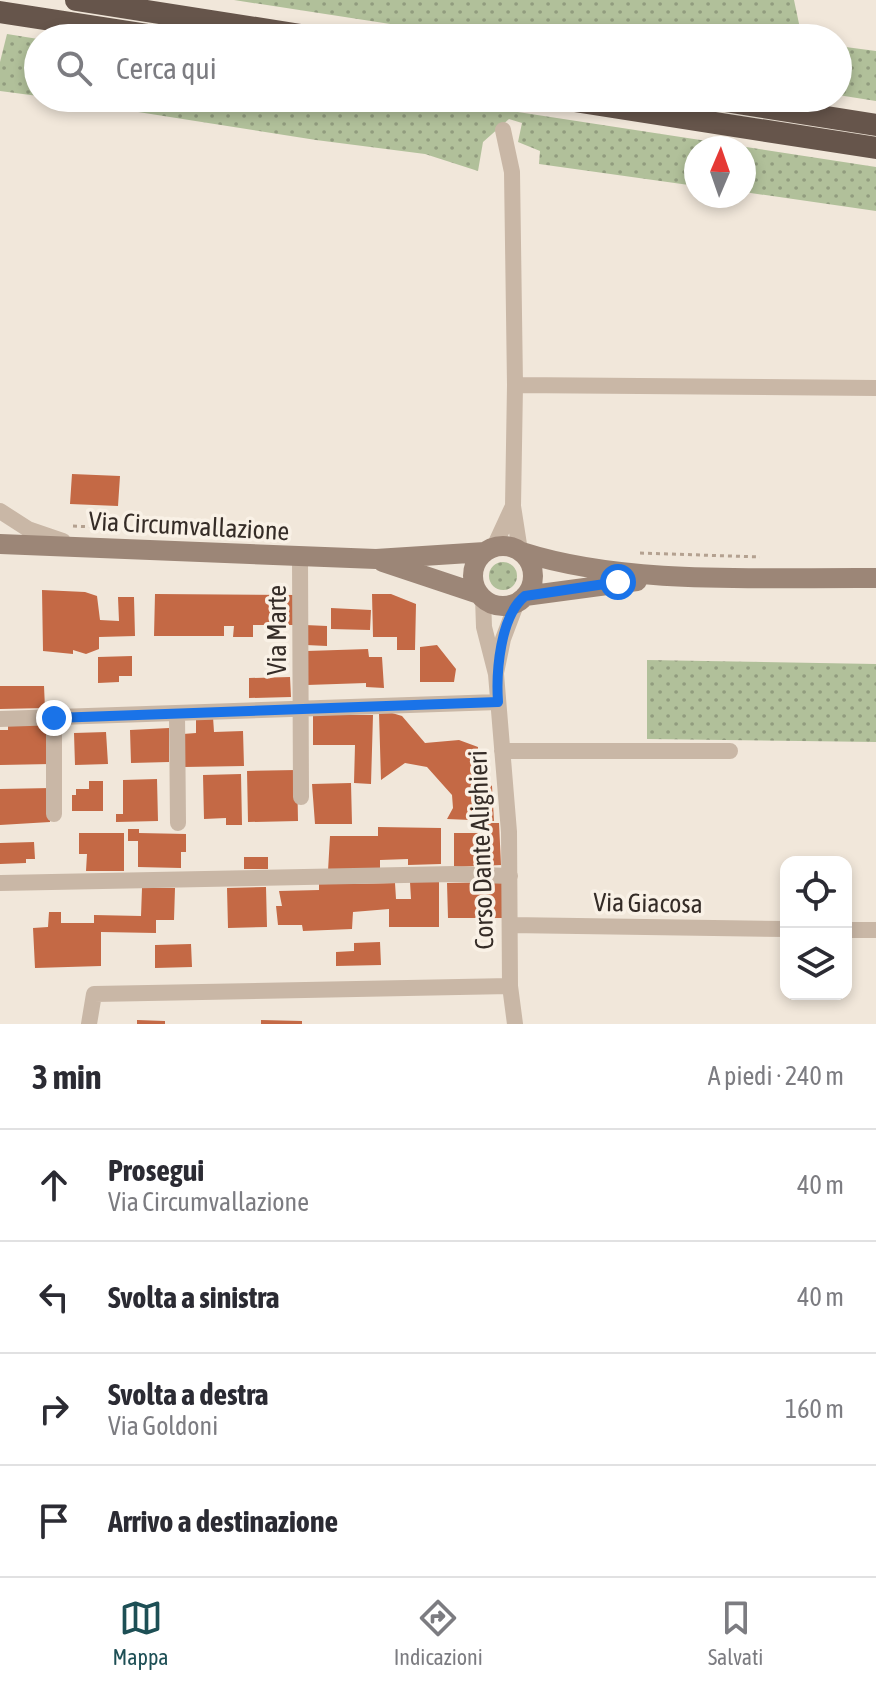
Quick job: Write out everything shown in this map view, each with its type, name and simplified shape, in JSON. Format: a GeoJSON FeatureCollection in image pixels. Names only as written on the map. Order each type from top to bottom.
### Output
{"type":"FeatureCollection","features":[{"type":"Feature","properties":{"kind":"highway"},"geometry":{"type":"LineString","coordinates":[[76,0],[230,24]]}},
{"type":"Feature","properties":{"kind":"highway"},"geometry":{"type":"LineString","coordinates":[[0,12],[78,24]]}},
{"type":"Feature","properties":{"kind":"highway"},"geometry":{"type":"LineString","coordinates":[[645,112],[876,148]]}},
{"type":"Feature","properties":{"kind":"highway"},"geometry":{"type":"LineString","coordinates":[[794,112],[876,125]]}},
{"type":"Feature","properties":{"kind":"main road","name":"Via Circumvallazione"},"geometry":{"type":"LineString","coordinates":[[0,544],[376,559],[489,549]]}},
{"type":"Feature","properties":{"kind":"main road"},"geometry":{"type":"LineString","coordinates":[[677,577],[521,599],[499,606],[481,596],[474,586],[473,572],[475,563],[489,549],[507,546],[560,562],[677,577],[876,578]]}},
{"type":"Feature","properties":{"kind":"main road"},"geometry":{"type":"LineString","coordinates":[[521,552],[531,564],[533,573],[532,583],[521,599]]}},
{"type":"Feature","properties":{"kind":"main road","name":"Via Circumvallazione"},"geometry":{"type":"LineString","coordinates":[[376,559],[481,596]]}},
{"type":"Feature","properties":{"kind":"street"},"geometry":{"type":"LineString","coordinates":[[503,130],[512,172],[513,506],[521,552]]}},
{"type":"Feature","properties":{"kind":"street"},"geometry":{"type":"LineString","coordinates":[[515,385],[876,388]]}},
{"type":"Feature","properties":{"kind":"street"},"geometry":{"type":"LineString","coordinates":[[489,549],[513,506]]}},
{"type":"Feature","properties":{"kind":"street"},"geometry":{"type":"LineString","coordinates":[[0,511],[47,537],[80,546]]}},
{"type":"Feature","properties":{"kind":"street","name":"Via Marte"},"geometry":{"type":"LineString","coordinates":[[300,558],[301,797]]}},
{"type":"Feature","properties":{"kind":"street"},"geometry":{"type":"LineString","coordinates":[[481,596],[484,627],[496,674]]}},
{"type":"Feature","properties":{"kind":"street"},"geometry":{"type":"LineString","coordinates":[[496,674],[503,639],[521,599]]}},
{"type":"Feature","properties":{"kind":"street","name":"Corso Dante Alighieri"},"geometry":{"type":"LineString","coordinates":[[496,674],[510,876],[510,986],[515,1024]]}},
{"type":"Feature","properties":{"kind":"street"},"geometry":{"type":"LineString","coordinates":[[0,719],[498,702]]}},
{"type":"Feature","properties":{"kind":"street"},"geometry":{"type":"LineString","coordinates":[[177,713],[178,823]]}},
{"type":"Feature","properties":{"kind":"street"},"geometry":{"type":"LineString","coordinates":[[54,718],[54,814]]}},
{"type":"Feature","properties":{"kind":"street"},"geometry":{"type":"LineString","coordinates":[[502,751],[730,751]]}},
{"type":"Feature","properties":{"kind":"street"},"geometry":{"type":"LineString","coordinates":[[0,883],[439,874],[510,876]]}},
{"type":"Feature","properties":{"kind":"street","name":"Via Giacosa"},"geometry":{"type":"LineString","coordinates":[[510,925],[780,929]]}},
{"type":"Feature","properties":{"kind":"street"},"geometry":{"type":"LineString","coordinates":[[852,930],[876,930]]}},
{"type":"Feature","properties":{"kind":"street"},"geometry":{"type":"LineString","coordinates":[[89,1024],[94,994],[510,986]]}},
{"type":"Feature","properties":{"kind":"path"},"geometry":{"type":"LineString","coordinates":[[72,525],[119,528]]}},
{"type":"Feature","properties":{"kind":"path"},"geometry":{"type":"LineString","coordinates":[[630,552],[771,558]]}},
{"type":"Feature","properties":{"kind":"green space"},"geometry":{"type":"Polygon","coordinates":[[[234,0],[794,0],[799,24],[390,24],[234,0]]]}},
{"type":"Feature","properties":{"kind":"green space"},"geometry":{"type":"Polygon","coordinates":[[[7,34],[24,37],[24,94],[0,91],[0,62],[7,34]]]}},
{"type":"Feature","properties":{"kind":"green space"},"geometry":{"type":"Polygon","coordinates":[[[852,48],[876,51],[876,101],[852,97],[852,48]]]}},
{"type":"Feature","properties":{"kind":"green space"},"geometry":{"type":"Polygon","coordinates":[[[138,112],[518,112],[684,137],[684,184],[539,164],[540,151],[518,142],[522,123],[509,119],[483,142],[478,171],[425,154],[138,112]]]}},
{"type":"Feature","properties":{"kind":"green space"},"geometry":{"type":"Polygon","coordinates":[[[756,149],[876,167],[876,211],[756,194],[756,149]]]}},
{"type":"Feature","properties":{"kind":"green space"},"geometry":{"type":"Polygon","coordinates":[[[503,562],[513,566],[517,576],[513,586],[503,590],[493,586],[489,576],[493,566],[503,562]]]}},
{"type":"Feature","properties":{"kind":"green space"},"geometry":{"type":"Polygon","coordinates":[[[647,660],[876,664],[876,742],[647,739],[647,660]]]}},
{"type":"Feature","properties":{"kind":"building"},"geometry":{"type":"Polygon","coordinates":[[[72,474],[120,476],[118,506],[70,504],[72,474]]]}},
{"type":"Feature","properties":{"kind":"building"},"geometry":{"type":"Polygon","coordinates":[[[42,590],[85,592],[97,596],[100,620],[119,621],[118,597],[134,597],[135,636],[99,637],[99,649],[86,654],[73,650],[73,654],[43,651],[42,590]]]}},
{"type":"Feature","properties":{"kind":"building"},"geometry":{"type":"Polygon","coordinates":[[[155,594],[297,595],[298,625],[253,625],[253,637],[233,637],[234,626],[224,626],[224,636],[154,636],[155,594]]]}},
{"type":"Feature","properties":{"kind":"building"},"geometry":{"type":"Polygon","coordinates":[[[372,594],[391,594],[416,604],[415,650],[397,650],[397,637],[373,637],[372,594]]]}},
{"type":"Feature","properties":{"kind":"building"},"geometry":{"type":"Polygon","coordinates":[[[331,608],[371,610],[370,630],[331,629],[331,608]]]}},
{"type":"Feature","properties":{"kind":"building"},"geometry":{"type":"Polygon","coordinates":[[[305,625],[327,626],[327,646],[306,645],[305,625]]]}},
{"type":"Feature","properties":{"kind":"building"},"geometry":{"type":"Polygon","coordinates":[[[437,645],[456,669],[454,682],[420,682],[420,647],[437,645]]]}},
{"type":"Feature","properties":{"kind":"building"},"geometry":{"type":"Polygon","coordinates":[[[368,649],[369,657],[382,657],[384,688],[366,687],[366,683],[307,685],[307,651],[368,649]]]}},
{"type":"Feature","properties":{"kind":"building"},"geometry":{"type":"Polygon","coordinates":[[[132,656],[132,676],[119,676],[119,682],[98,683],[98,657],[132,656]]]}},
{"type":"Feature","properties":{"kind":"building"},"geometry":{"type":"Polygon","coordinates":[[[290,677],[291,697],[249,698],[249,678],[290,677]]]}},
{"type":"Feature","properties":{"kind":"building"},"geometry":{"type":"Polygon","coordinates":[[[0,686],[44,686],[45,708],[0,709],[0,686]]]}},
{"type":"Feature","properties":{"kind":"building"},"geometry":{"type":"Polygon","coordinates":[[[379,713],[402,716],[425,743],[459,740],[478,747],[478,776],[492,786],[494,821],[447,819],[453,808],[452,795],[427,767],[405,763],[381,780],[379,713]]]}},
{"type":"Feature","properties":{"kind":"building"},"geometry":{"type":"Polygon","coordinates":[[[313,715],[373,715],[371,784],[354,783],[355,745],[313,745],[313,715]]]}},
{"type":"Feature","properties":{"kind":"building"},"geometry":{"type":"Polygon","coordinates":[[[196,717],[213,717],[214,732],[243,731],[244,766],[184,767],[183,734],[196,733],[196,717]]]}},
{"type":"Feature","properties":{"kind":"building"},"geometry":{"type":"Polygon","coordinates":[[[8,725],[50,725],[51,764],[0,765],[0,730],[8,730],[8,725]]]}},
{"type":"Feature","properties":{"kind":"building"},"geometry":{"type":"Polygon","coordinates":[[[169,728],[169,762],[131,763],[130,730],[169,728]]]}},
{"type":"Feature","properties":{"kind":"building"},"geometry":{"type":"Polygon","coordinates":[[[106,732],[108,764],[75,765],[74,733],[106,732]]]}},
{"type":"Feature","properties":{"kind":"building"},"geometry":{"type":"Polygon","coordinates":[[[297,770],[298,821],[248,822],[247,771],[297,770]]]}},
{"type":"Feature","properties":{"kind":"building"},"geometry":{"type":"Polygon","coordinates":[[[241,774],[242,825],[226,825],[226,818],[204,819],[203,775],[241,774]]]}},
{"type":"Feature","properties":{"kind":"building"},"geometry":{"type":"Polygon","coordinates":[[[157,779],[158,821],[116,822],[116,814],[123,814],[123,780],[157,779]]]}},
{"type":"Feature","properties":{"kind":"building"},"geometry":{"type":"Polygon","coordinates":[[[89,781],[103,781],[103,811],[72,811],[72,795],[76,795],[76,789],[89,789],[89,781]]]}},
{"type":"Feature","properties":{"kind":"building"},"geometry":{"type":"Polygon","coordinates":[[[351,783],[352,824],[315,824],[312,784],[351,783]]]}},
{"type":"Feature","properties":{"kind":"building"},"geometry":{"type":"Polygon","coordinates":[[[51,788],[50,822],[0,825],[0,789],[51,788]]]}},
{"type":"Feature","properties":{"kind":"building"},"geometry":{"type":"Polygon","coordinates":[[[481,823],[499,823],[501,865],[454,867],[454,833],[481,833],[481,823]]]}},
{"type":"Feature","properties":{"kind":"building"},"geometry":{"type":"Polygon","coordinates":[[[378,827],[441,828],[441,864],[408,865],[408,859],[380,860],[380,871],[328,871],[330,836],[378,836],[378,827]]]}},
{"type":"Feature","properties":{"kind":"building"},"geometry":{"type":"Polygon","coordinates":[[[128,829],[139,829],[139,833],[186,834],[186,852],[181,852],[181,868],[138,867],[138,841],[128,841],[128,829]]]}},
{"type":"Feature","properties":{"kind":"building"},"geometry":{"type":"Polygon","coordinates":[[[79,833],[124,833],[124,871],[86,871],[87,854],[79,854],[79,833]]]}},
{"type":"Feature","properties":{"kind":"building"},"geometry":{"type":"Polygon","coordinates":[[[34,842],[35,859],[26,859],[26,863],[0,864],[0,843],[34,842]]]}},
{"type":"Feature","properties":{"kind":"building"},"geometry":{"type":"Polygon","coordinates":[[[244,857],[268,857],[268,869],[244,869],[244,857]]]}},
{"type":"Feature","properties":{"kind":"building"},"geometry":{"type":"Polygon","coordinates":[[[353,881],[353,884],[395,883],[396,899],[411,899],[410,882],[439,882],[439,927],[389,927],[389,909],[353,912],[352,929],[303,931],[302,925],[278,925],[276,906],[282,906],[279,891],[319,890],[319,883],[353,881]]]}},
{"type":"Feature","properties":{"kind":"building"},"geometry":{"type":"Polygon","coordinates":[[[502,882],[502,918],[448,918],[447,883],[502,882]]]}},
{"type":"Feature","properties":{"kind":"building"},"geometry":{"type":"Polygon","coordinates":[[[266,887],[267,927],[228,928],[227,888],[266,887]]]}},
{"type":"Feature","properties":{"kind":"building"},"geometry":{"type":"Polygon","coordinates":[[[142,888],[175,888],[174,920],[156,920],[156,933],[101,932],[101,966],[35,968],[33,928],[48,927],[49,912],[61,912],[61,923],[94,923],[94,915],[141,916],[142,888]]]}},
{"type":"Feature","properties":{"kind":"building"},"geometry":{"type":"Polygon","coordinates":[[[380,942],[381,965],[336,966],[336,952],[354,951],[354,943],[380,942]]]}},
{"type":"Feature","properties":{"kind":"building"},"geometry":{"type":"Polygon","coordinates":[[[191,944],[192,967],[155,968],[155,945],[191,944]]]}},
{"type":"Feature","properties":{"kind":"building"},"geometry":{"type":"Polygon","coordinates":[[[137,1020],[165,1021],[165,1024],[137,1024],[137,1020]]]}},
{"type":"Feature","properties":{"kind":"building"},"geometry":{"type":"Polygon","coordinates":[[[261,1020],[302,1021],[302,1024],[261,1024],[261,1020]]]}},
{"type":"Feature","properties":{"kind":"route"},"geometry":{"type":"LineString","coordinates":[[54,718],[498,702],[496,674],[503,639],[517,602],[525,596],[618,582]]}}]}
